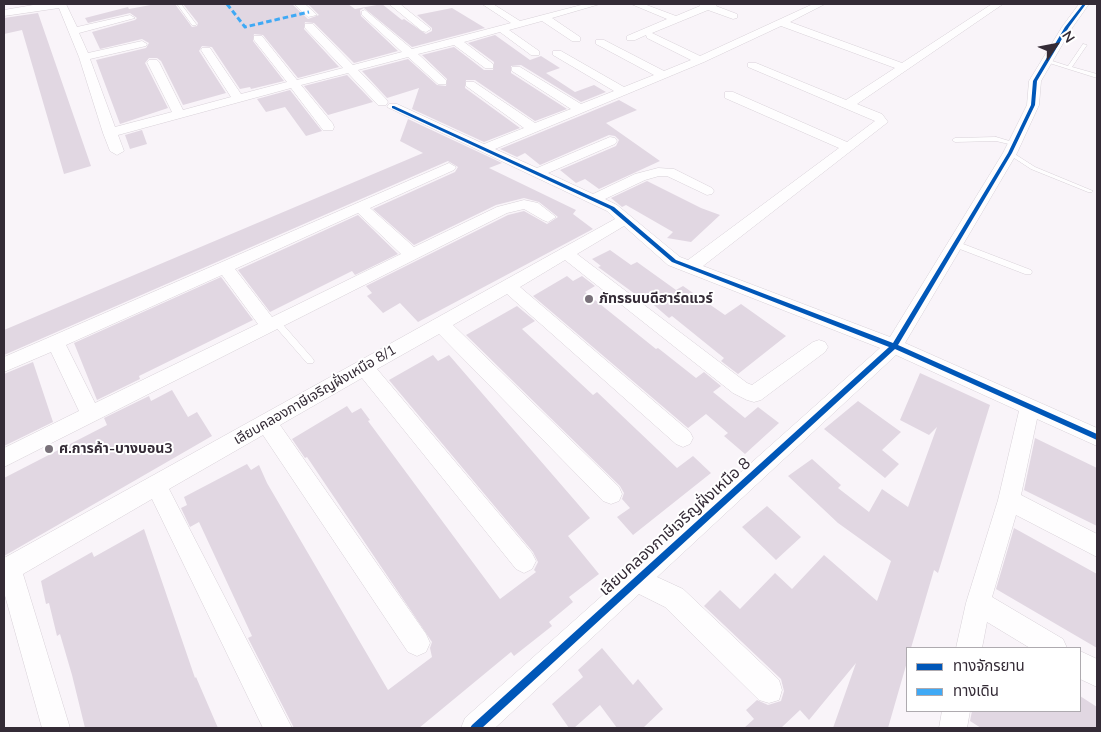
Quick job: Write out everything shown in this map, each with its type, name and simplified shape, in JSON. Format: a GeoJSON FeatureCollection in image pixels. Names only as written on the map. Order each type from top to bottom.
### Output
{"type":"FeatureCollection","features":[{"type":"Feature","properties":{"kind":"street"},"geometry":{"type":"LineString","coordinates":[[4,13],[75,4]]}},
{"type":"Feature","properties":{"kind":"street"},"geometry":{"type":"LineString","coordinates":[[298,4],[349,68],[387,104],[612,208],[664,255],[689,268],[894,346],[1097,437]]}},
{"type":"Feature","properties":{"kind":"street"},"geometry":{"type":"LineString","coordinates":[[394,4],[426,29]]}},
{"type":"Feature","properties":{"kind":"street"},"geometry":{"type":"LineString","coordinates":[[487,4],[515,21]]}},
{"type":"Feature","properties":{"kind":"street"},"geometry":{"type":"LineString","coordinates":[[109,133],[595,4]]}},
{"type":"Feature","properties":{"kind":"street"},"geometry":{"type":"LineString","coordinates":[[636,4],[676,19]]}},
{"type":"Feature","properties":{"kind":"street"},"geometry":{"type":"LineString","coordinates":[[483,149],[700,60],[820,4]]}},
{"type":"Feature","properties":{"kind":"street"},"geometry":{"type":"LineString","coordinates":[[848,104],[998,4]]}},
{"type":"Feature","properties":{"kind":"street","name":"เลียบคลองภาษีเจริญฝั่งเหนือ 8"},"geometry":{"type":"LineString","coordinates":[[475,728],[894,346],[1011,148],[1034,105],[1035,81],[1084,4]]}},
{"type":"Feature","properties":{"kind":"street"},"geometry":{"type":"LineString","coordinates":[[59,5],[84,57],[109,133],[117,151]]}},
{"type":"Feature","properties":{"kind":"street"},"geometry":{"type":"LineString","coordinates":[[630,38],[707,5],[768,28]]}},
{"type":"Feature","properties":{"kind":"street"},"geometry":{"type":"LineString","coordinates":[[364,7],[442,82]]}},
{"type":"Feature","properties":{"kind":"street"},"geometry":{"type":"LineString","coordinates":[[543,17],[576,39]]}},
{"type":"Feature","properties":{"kind":"street"},"geometry":{"type":"LineString","coordinates":[[73,31],[130,18]]}},
{"type":"Feature","properties":{"kind":"street"},"geometry":{"type":"LineString","coordinates":[[780,22],[903,67]]}},
{"type":"Feature","properties":{"kind":"street"},"geometry":{"type":"LineString","coordinates":[[500,28],[534,53]]}},
{"type":"Feature","properties":{"kind":"street"},"geometry":{"type":"LineString","coordinates":[[652,36],[700,60]]}},
{"type":"Feature","properties":{"kind":"street"},"geometry":{"type":"LineString","coordinates":[[258,38],[328,126]]}},
{"type":"Feature","properties":{"kind":"street"},"geometry":{"type":"LineString","coordinates":[[455,40],[489,66]]}},
{"type":"Feature","properties":{"kind":"street"},"geometry":{"type":"LineString","coordinates":[[600,42],[664,75]]}},
{"type":"Feature","properties":{"kind":"street"},"geometry":{"type":"LineString","coordinates":[[84,57],[142,44]]}},
{"type":"Feature","properties":{"kind":"street"},"geometry":{"type":"LineString","coordinates":[[206,50],[238,98]]}},
{"type":"Feature","properties":{"kind":"street"},"geometry":{"type":"LineString","coordinates":[[557,53],[623,91]]}},
{"type":"Feature","properties":{"kind":"street"},"geometry":{"type":"LineString","coordinates":[[153,62],[179,114]]}},
{"type":"Feature","properties":{"kind":"street"},"geometry":{"type":"LineString","coordinates":[[689,268],[882,122],[878,117],[752,65]]}},
{"type":"Feature","properties":{"kind":"street"},"geometry":{"type":"LineString","coordinates":[[516,69],[580,109]]}},
{"type":"Feature","properties":{"kind":"street"},"geometry":{"type":"LineString","coordinates":[[470,84],[533,128]]}},
{"type":"Feature","properties":{"kind":"street"},"geometry":{"type":"LineString","coordinates":[[728,95],[847,147]]}},
{"type":"Feature","properties":{"kind":"street"},"geometry":{"type":"LineString","coordinates":[[537,174],[610,141]]}},
{"type":"Feature","properties":{"kind":"street"},"geometry":{"type":"LineString","coordinates":[[4,365],[449,167]]}},
{"type":"Feature","properties":{"kind":"street"},"geometry":{"type":"LineString","coordinates":[[593,199],[645,175],[658,172],[669,172],[707,191]]}},
{"type":"Feature","properties":{"kind":"street"},"geometry":{"type":"LineString","coordinates":[[4,458],[410,254],[517,205],[533,206],[548,217]]}},
{"type":"Feature","properties":{"kind":"street"},"geometry":{"type":"LineString","coordinates":[[360,207],[410,254]]}},
{"type":"Feature","properties":{"kind":"street","name":"เลียบคลองภาษีเจริญฝั่งเหนือ 8/1"},"geometry":{"type":"LineString","coordinates":[[6,569],[626,219]]}},
{"type":"Feature","properties":{"kind":"street"},"geometry":{"type":"LineString","coordinates":[[566,253],[740,388],[754,394],[819,347]]}},
{"type":"Feature","properties":{"kind":"street"},"geometry":{"type":"LineString","coordinates":[[225,267],[272,324]]}},
{"type":"Feature","properties":{"kind":"street"},"geometry":{"type":"LineString","coordinates":[[508,286],[683,438]]}},
{"type":"Feature","properties":{"kind":"street"},"geometry":{"type":"LineString","coordinates":[[440,324],[611,494]]}},
{"type":"Feature","properties":{"kind":"street"},"geometry":{"type":"LineString","coordinates":[[55,342],[90,414]]}},
{"type":"Feature","properties":{"kind":"street"},"geometry":{"type":"LineString","coordinates":[[364,367],[524,560]]}},
{"type":"Feature","properties":{"kind":"street"},"geometry":{"type":"LineString","coordinates":[[969,647],[978,603],[1009,500],[1030,407]]}},
{"type":"Feature","properties":{"kind":"street"},"geometry":{"type":"LineString","coordinates":[[266,422],[417,644]]}},
{"type":"Feature","properties":{"kind":"street"},"geometry":{"type":"LineString","coordinates":[[156,485],[278,728]]}},
{"type":"Feature","properties":{"kind":"street"},"geometry":{"type":"LineString","coordinates":[[1009,500],[1097,546]]}},
{"type":"Feature","properties":{"kind":"street"},"geometry":{"type":"LineString","coordinates":[[6,569],[56,728]]}},
{"type":"Feature","properties":{"kind":"street"},"geometry":{"type":"LineString","coordinates":[[638,580],[674,598],[700,621],[769,690]]}},
{"type":"Feature","properties":{"kind":"street"},"geometry":{"type":"LineString","coordinates":[[978,603],[1052,647]]}},
{"type":"Feature","properties":{"kind":"street"},"geometry":{"type":"LineString","coordinates":[[1081,665],[1097,674]]}},
{"type":"Feature","properties":{"kind":"street"},"geometry":{"type":"LineString","coordinates":[[953,728],[956,712]]}},
{"type":"Feature","properties":{"kind":"lane"},"geometry":{"type":"LineString","coordinates":[[179,4],[194,24]]}},
{"type":"Feature","properties":{"kind":"lane"},"geometry":{"type":"LineString","coordinates":[[1069,68],[1085,45]]}},
{"type":"Feature","properties":{"kind":"lane"},"geometry":{"type":"LineString","coordinates":[[1046,61],[1097,76]]}},
{"type":"Feature","properties":{"kind":"lane"},"geometry":{"type":"LineString","coordinates":[[955,140],[996,140],[1011,148],[1033,168],[1090,191]]}},
{"type":"Feature","properties":{"kind":"lane"},"geometry":{"type":"LineString","coordinates":[[955,244],[1028,272]]}},
{"type":"Feature","properties":{"kind":"lane"},"geometry":{"type":"LineString","coordinates":[[272,324],[310,361]]}},
{"type":"Feature","properties":{"kind":"building"},"geometry":{"type":"Polygon","coordinates":[[[156,4],[175,4],[192,27],[197,26],[198,23],[183,4],[292,4],[308,19],[319,15],[308,4],[348,4],[355,9],[382,4],[402,20],[404,19],[426,34],[432,31],[432,28],[417,15],[452,8],[485,28],[412,47],[364,8],[360,10],[361,16],[398,51],[354,63],[314,23],[305,22],[304,29],[339,67],[298,78],[263,35],[254,34],[253,41],[284,81],[251,89],[250,87],[240,89],[212,47],[202,46],[199,51],[226,93],[183,105],[161,61],[157,58],[149,58],[145,63],[168,108],[120,124],[96,60],[146,48],[149,43],[142,39],[100,49],[92,32],[137,18],[130,13],[88,23],[85,18],[128,7],[129,9],[156,4]]]}},
{"type":"Feature","properties":{"kind":"building"},"geometry":{"type":"Polygon","coordinates":[[[38,13],[91,166],[64,174],[22,30],[4,34],[4,18],[38,13]]]}},
{"type":"Feature","properties":{"kind":"building"},"geometry":{"type":"Polygon","coordinates":[[[495,35],[530,60],[541,56],[560,68],[546,73],[575,92],[594,85],[606,92],[581,102],[521,65],[511,66],[511,73],[567,109],[535,121],[475,80],[466,80],[465,88],[520,128],[484,142],[412,109],[419,88],[387,98],[362,71],[408,59],[437,85],[446,86],[447,79],[422,55],[454,47],[484,70],[493,70],[494,62],[468,43],[495,35]]]}},
{"type":"Feature","properties":{"kind":"building"},"geometry":{"type":"Polygon","coordinates":[[[347,75],[373,102],[328,115],[304,86],[347,75]]]}},
{"type":"Feature","properties":{"kind":"building"},"geometry":{"type":"Polygon","coordinates":[[[290,90],[322,131],[306,136],[285,107],[266,112],[257,99],[290,90]]]}},
{"type":"Feature","properties":{"kind":"building"},"geometry":{"type":"Polygon","coordinates":[[[619,100],[637,110],[606,123],[660,161],[599,189],[585,179],[576,183],[560,170],[616,146],[619,140],[615,136],[609,135],[540,165],[525,153],[517,157],[500,149],[619,100]]]}},
{"type":"Feature","properties":{"kind":"building"},"geometry":{"type":"Polygon","coordinates":[[[408,119],[502,163],[489,168],[576,210],[573,214],[593,229],[418,322],[400,303],[383,313],[367,296],[372,293],[366,286],[508,215],[524,211],[547,224],[558,217],[539,202],[524,198],[496,205],[414,245],[373,209],[455,172],[458,167],[448,161],[4,355],[4,330],[423,153],[400,141],[408,119]]]}},
{"type":"Feature","properties":{"kind":"building"},"geometry":{"type":"Polygon","coordinates":[[[142,130],[147,144],[130,149],[125,135],[142,130]]]}},
{"type":"Feature","properties":{"kind":"building"},"geometry":{"type":"Polygon","coordinates":[[[647,181],[701,208],[720,215],[691,242],[667,238],[673,232],[626,205],[622,207],[611,198],[647,181]]]}},
{"type":"Feature","properties":{"kind":"building"},"geometry":{"type":"Polygon","coordinates":[[[358,215],[398,254],[355,275],[352,271],[270,312],[238,270],[358,215]]]}},
{"type":"Feature","properties":{"kind":"building"},"geometry":{"type":"Polygon","coordinates":[[[610,250],[631,265],[637,262],[676,290],[683,286],[725,315],[741,304],[786,336],[738,374],[721,361],[724,358],[672,316],[669,318],[648,300],[646,302],[598,267],[601,266],[592,259],[610,250]]]}},
{"type":"Feature","properties":{"kind":"building"},"geometry":{"type":"Polygon","coordinates":[[[567,276],[573,281],[582,276],[595,286],[585,292],[656,349],[658,348],[696,378],[704,372],[721,386],[713,392],[745,418],[758,407],[779,423],[745,454],[724,436],[728,433],[706,414],[688,428],[533,296],[567,276]]]}},
{"type":"Feature","properties":{"kind":"building"},"geometry":{"type":"Polygon","coordinates":[[[221,277],[253,320],[139,376],[140,379],[97,400],[74,343],[221,277]]]}},
{"type":"Feature","properties":{"kind":"building"},"geometry":{"type":"Polygon","coordinates":[[[517,306],[535,321],[522,329],[593,395],[597,392],[677,468],[693,456],[711,473],[633,535],[617,517],[630,508],[622,499],[624,493],[620,486],[466,335],[517,306]]]}},
{"type":"Feature","properties":{"kind":"building"},"geometry":{"type":"Polygon","coordinates":[[[433,355],[438,361],[449,355],[590,518],[568,536],[599,574],[569,597],[573,602],[549,622],[552,626],[514,656],[511,652],[419,728],[294,728],[248,638],[252,636],[199,522],[190,527],[181,508],[187,505],[184,497],[247,464],[251,470],[259,465],[267,483],[388,690],[432,657],[430,648],[432,642],[307,457],[305,458],[292,439],[347,406],[352,413],[361,408],[370,420],[368,421],[500,599],[536,572],[534,570],[538,562],[533,552],[389,380],[433,355]]]}},
{"type":"Feature","properties":{"kind":"building"},"geometry":{"type":"Polygon","coordinates":[[[33,362],[53,422],[4,446],[4,374],[33,362]]]}},
{"type":"Feature","properties":{"kind":"building"},"geometry":{"type":"Polygon","coordinates":[[[920,373],[990,405],[938,573],[934,570],[911,647],[906,647],[906,665],[888,728],[833,728],[856,663],[809,720],[800,710],[781,728],[744,728],[754,719],[746,710],[757,700],[768,705],[781,701],[784,691],[781,679],[704,606],[720,590],[740,609],[775,573],[792,589],[824,555],[877,601],[891,561],[838,523],[788,476],[812,459],[841,485],[838,488],[869,512],[882,489],[908,507],[937,427],[929,435],[900,420],[920,373]]]}},
{"type":"Feature","properties":{"kind":"building"},"geometry":{"type":"Polygon","coordinates":[[[172,390],[188,417],[197,412],[212,436],[4,556],[4,478],[107,425],[104,418],[149,396],[151,401],[172,390]]]}},
{"type":"Feature","properties":{"kind":"building"},"geometry":{"type":"Polygon","coordinates":[[[858,401],[901,432],[882,450],[899,464],[885,478],[824,429],[858,401]]]}},
{"type":"Feature","properties":{"kind":"building"},"geometry":{"type":"Polygon","coordinates":[[[1035,438],[1097,468],[1097,526],[1024,490],[1035,438]]]}},
{"type":"Feature","properties":{"kind":"building"},"geometry":{"type":"Polygon","coordinates":[[[767,506],[801,537],[776,560],[742,527],[767,506]]]}},
{"type":"Feature","properties":{"kind":"building"},"geometry":{"type":"Polygon","coordinates":[[[1014,528],[1097,574],[1097,648],[996,589],[1014,528]]]}},
{"type":"Feature","properties":{"kind":"building"},"geometry":{"type":"Polygon","coordinates":[[[144,529],[195,678],[218,728],[85,728],[60,634],[57,636],[49,603],[46,604],[41,581],[92,552],[94,557],[144,529]]]}},
{"type":"Feature","properties":{"kind":"building"},"geometry":{"type":"Polygon","coordinates":[[[602,648],[633,685],[638,679],[663,709],[643,728],[617,728],[600,705],[574,728],[569,728],[552,704],[583,677],[578,670],[602,648]]]}},
{"type":"Feature","properties":{"kind":"building"},"geometry":{"type":"Polygon","coordinates":[[[1081,697],[1097,707],[1097,728],[981,728],[970,721],[972,712],[1081,712],[1081,697]]]}},
{"type":"Feature","properties":{"kind":"marked path"},"geometry":{"type":"LineString","coordinates":[[227,4],[245,27],[309,12]]}},
{"type":"Feature","properties":{"kind":"cycle path"},"geometry":{"type":"LineString","coordinates":[[475,728],[894,346],[1010,153],[1033,105],[1035,81],[1067,27],[1084,4]]}},
{"type":"Feature","properties":{"kind":"cycle path"},"geometry":{"type":"LineString","coordinates":[[393,107],[612,208],[674,261],[894,346],[1097,437]]}},
{"type":"Feature","properties":{"kind":"place","name":"ภัทรธนบดีฮาร์ดแวร์"},"geometry":{"type":"Point","coordinates":[589,299]}},
{"type":"Feature","properties":{"kind":"place","name":"ศ.การค้า-บางบอน3"},"geometry":{"type":"Point","coordinates":[49,449]}}]}
